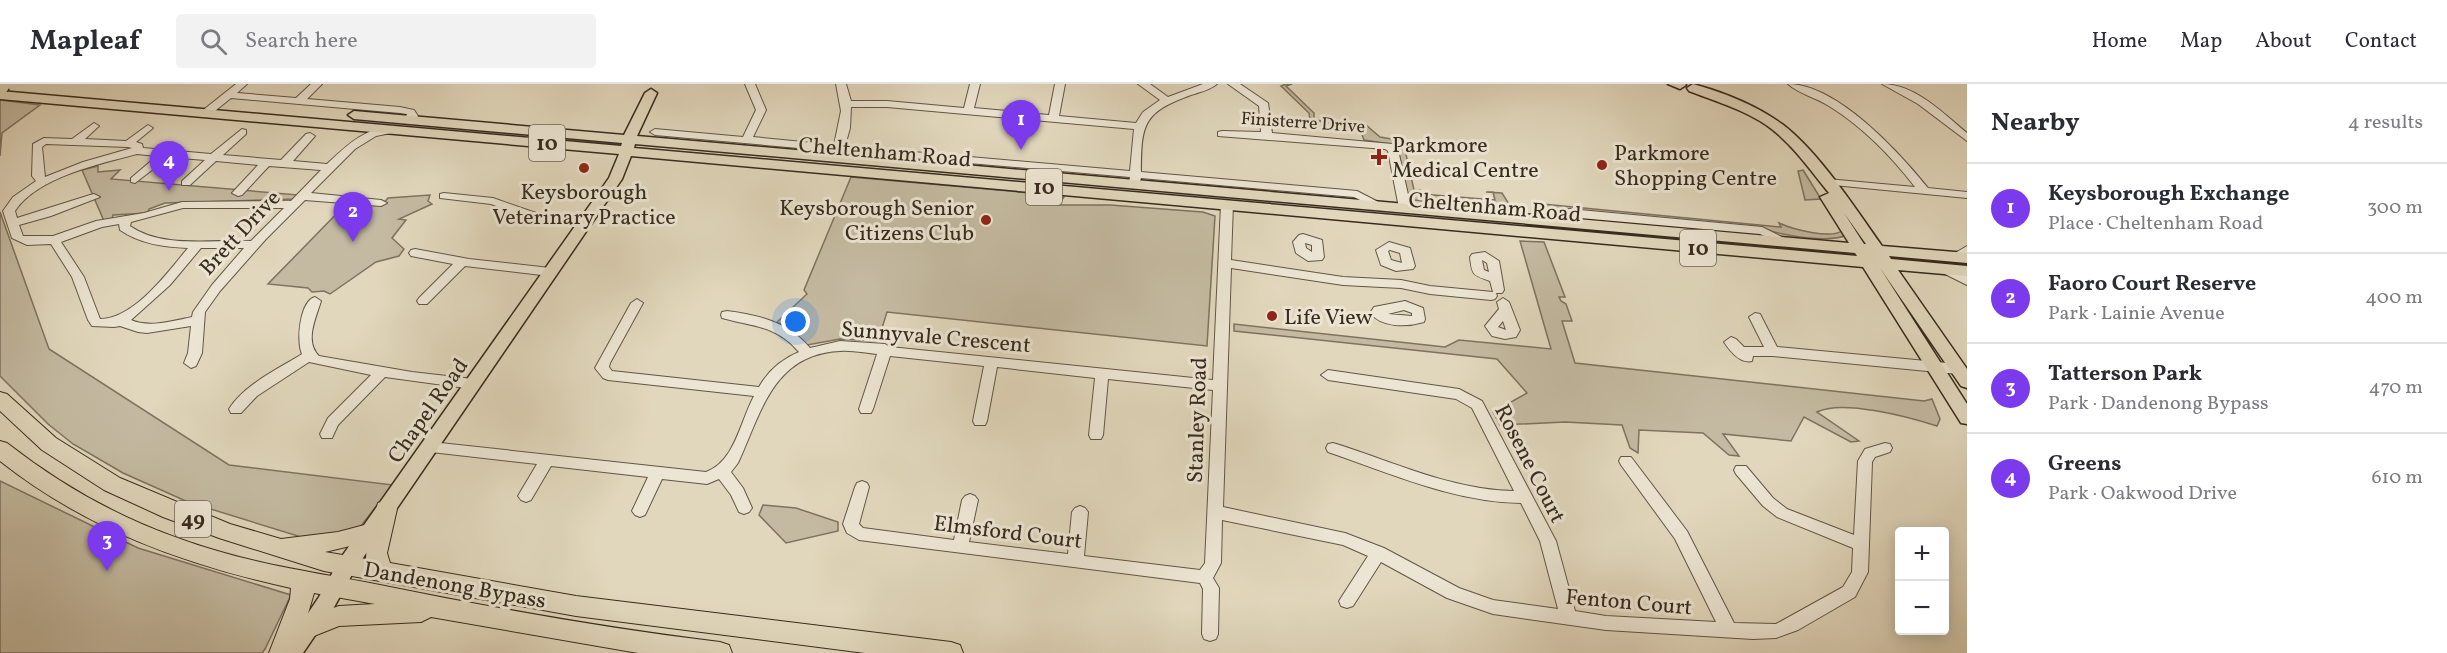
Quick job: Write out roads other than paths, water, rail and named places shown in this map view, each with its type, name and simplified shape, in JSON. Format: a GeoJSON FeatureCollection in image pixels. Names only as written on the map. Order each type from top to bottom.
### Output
{"type":"FeatureCollection","features":[{"type":"Feature","properties":{"kind":"highway","name":"Dandenong Bypass"},"geometry":{"type":"LineString","coordinates":[[0,399],[49,444],[112,484],[171,511],[276,547],[347,565],[576,606],[951,653]]}},
{"type":"Feature","properties":{"kind":"highway","name":"Dandenong Bypass"},"geometry":{"type":"LineString","coordinates":[[0,449],[59,494],[129,530],[208,558],[303,582],[456,612],[720,653]]}},
{"type":"Feature","properties":{"kind":"highway"},"geometry":{"type":"LineString","coordinates":[[380,570],[376,553],[386,509]]}},
{"type":"Feature","properties":{"kind":"highway"},"geometry":{"type":"LineString","coordinates":[[276,547],[338,541],[370,532]]}},
{"type":"Feature","properties":{"kind":"highway"},"geometry":{"type":"LineString","coordinates":[[281,653],[302,599],[303,582]]}},
{"type":"Feature","properties":{"kind":"highway"},"geometry":{"type":"LineString","coordinates":[[309,627],[339,616],[456,612]]}},
{"type":"Feature","properties":{"kind":"main road","name":"Cheltenham Road"},"geometry":{"type":"LineString","coordinates":[[1,85],[224,99],[410,120],[625,137],[656,142],[1134,184]]}},
{"type":"Feature","properties":{"kind":"main road"},"geometry":{"type":"LineString","coordinates":[[1683,85],[1749,110],[1787,136],[1824,183],[1860,247],[1873,256]]}},
{"type":"Feature","properties":{"kind":"main road"},"geometry":{"type":"LineString","coordinates":[[625,137],[654,88]]}},
{"type":"Feature","properties":{"kind":"main road","name":"Cheltenham Road"},"geometry":{"type":"LineString","coordinates":[[0,95],[392,130],[625,137]]}},
{"type":"Feature","properties":{"kind":"main road"},"geometry":{"type":"LineString","coordinates":[[577,134],[614,128],[625,137],[656,142]]}},
{"type":"Feature","properties":{"kind":"main road","name":"Chapel Road"},"geometry":{"type":"LineString","coordinates":[[291,653],[347,565],[431,447],[603,194],[617,178],[623,166],[625,137]]}},
{"type":"Feature","properties":{"kind":"main road","name":"Chapel Road"},"geometry":{"type":"LineString","coordinates":[[603,194],[625,137]]}},
{"type":"Feature","properties":{"kind":"main road","name":"Cheltenham Road"},"geometry":{"type":"LineString","coordinates":[[656,142],[837,152],[1134,184],[1227,198],[1524,223],[1551,220],[1860,247]]}},
{"type":"Feature","properties":{"kind":"main road"},"geometry":{"type":"LineString","coordinates":[[623,166],[656,142]]}},
{"type":"Feature","properties":{"kind":"main road","name":"Cheltenham Road"},"geometry":{"type":"LineString","coordinates":[[1227,198],[1378,205],[1844,261],[1873,256],[1963,255]]}},
{"type":"Feature","properties":{"kind":"main road"},"geometry":{"type":"LineString","coordinates":[[1839,208],[1873,256],[1894,303],[1967,418]]}},
{"type":"Feature","properties":{"kind":"main road","name":"Cheltenham Road"},"geometry":{"type":"LineString","coordinates":[[1873,256],[1886,264],[1967,271]]}},
{"type":"Feature","properties":{"kind":"main road"},"geometry":{"type":"LineString","coordinates":[[1844,261],[1863,271],[1894,303]]}},
{"type":"Feature","properties":{"kind":"main road"},"geometry":{"type":"LineString","coordinates":[[1886,264],[1963,376]]}},
{"type":"Feature","properties":{"kind":"main road"},"geometry":{"type":"LineString","coordinates":[[1898,280],[1943,269]]}},
{"type":"Feature","properties":{"kind":"street"},"geometry":{"type":"LineString","coordinates":[[206,113],[242,84]]}},
{"type":"Feature","properties":{"kind":"street"},"geometry":{"type":"LineString","coordinates":[[297,102],[317,84]]}},
{"type":"Feature","properties":{"kind":"street"},"geometry":{"type":"LineString","coordinates":[[747,140],[761,110],[750,84]]}},
{"type":"Feature","properties":{"kind":"street"},"geometry":{"type":"LineString","coordinates":[[837,152],[846,125],[847,104],[841,84]]}},
{"type":"Feature","properties":{"kind":"street"},"geometry":{"type":"LineString","coordinates":[[968,110],[975,84]]}},
{"type":"Feature","properties":{"kind":"street"},"geometry":{"type":"LineString","coordinates":[[1053,119],[1060,84]]}},
{"type":"Feature","properties":{"kind":"street"},"geometry":{"type":"LineString","coordinates":[[1143,84],[1168,101]]}},
{"type":"Feature","properties":{"kind":"street"},"geometry":{"type":"LineString","coordinates":[[1134,184],[1140,126],[1148,112],[1168,101],[1212,84]]}},
{"type":"Feature","properties":{"kind":"street"},"geometry":{"type":"LineString","coordinates":[[1233,84],[1264,105],[1267,135]]}},
{"type":"Feature","properties":{"kind":"street"},"geometry":{"type":"LineString","coordinates":[[1793,84],[1856,119],[1904,163],[1926,192]]}},
{"type":"Feature","properties":{"kind":"street"},"geometry":{"type":"LineString","coordinates":[[1887,84],[1922,102],[1967,138]]}},
{"type":"Feature","properties":{"kind":"street","name":"Cheltenham Road"},"geometry":{"type":"LineString","coordinates":[[224,99],[400,110],[410,112],[413,116],[410,120]]}},
{"type":"Feature","properties":{"kind":"street"},"geometry":{"type":"LineString","coordinates":[[847,104],[887,104],[968,110],[1140,126]]}},
{"type":"Feature","properties":{"kind":"street"},"geometry":{"type":"LineString","coordinates":[[75,142],[94,126]]}},
{"type":"Feature","properties":{"kind":"street"},"geometry":{"type":"LineString","coordinates":[[348,126],[357,136],[351,147]]}},
{"type":"Feature","properties":{"kind":"street"},"geometry":{"type":"LineString","coordinates":[[148,128],[133,147],[43,182],[11,205],[9,211],[18,238],[27,241],[54,240],[100,224],[182,205],[299,200],[381,203]]}},
{"type":"Feature","properties":{"kind":"street"},"geometry":{"type":"LineString","coordinates":[[1355,128],[1358,143]]}},
{"type":"Feature","properties":{"kind":"street","name":"Brett Drive"},"geometry":{"type":"LineString","coordinates":[[191,363],[195,353],[196,320],[209,296],[254,245],[351,147],[373,134],[392,130]]}},
{"type":"Feature","properties":{"kind":"street"},"geometry":{"type":"LineString","coordinates":[[186,183],[242,132]]}},
{"type":"Feature","properties":{"kind":"street","name":"Finisterre Drive"},"geometry":{"type":"LineString","coordinates":[[1222,134],[1267,135],[1384,145],[1392,148],[1405,208]]}},
{"type":"Feature","properties":{"kind":"street"},"geometry":{"type":"LineString","coordinates":[[285,163],[310,136]]}},
{"type":"Feature","properties":{"kind":"street"},"geometry":{"type":"LineString","coordinates":[[43,182],[38,176],[37,140],[133,147],[166,154],[331,168]]}},
{"type":"Feature","properties":{"kind":"street","name":"Cheltenham Road"},"geometry":{"type":"LineString","coordinates":[[656,142],[747,140],[837,152]]}},
{"type":"Feature","properties":{"kind":"street"},"geometry":{"type":"LineString","coordinates":[[135,180],[166,154]]}},
{"type":"Feature","properties":{"kind":"street"},"geometry":{"type":"LineString","coordinates":[[238,193],[267,162]]}},
{"type":"Feature","properties":{"kind":"street"},"geometry":{"type":"LineString","coordinates":[[1824,183],[1967,195]]}},
{"type":"Feature","properties":{"kind":"street","name":"Cheltenham Road"},"geometry":{"type":"LineString","coordinates":[[1134,184],[1358,194],[1378,205]]}},
{"type":"Feature","properties":{"kind":"street"},"geometry":{"type":"LineString","coordinates":[[444,196],[493,201],[531,215],[586,220]]}},
{"type":"Feature","properties":{"kind":"street"},"geometry":{"type":"LineString","coordinates":[[12,223],[47,214],[94,197]]}},
{"type":"Feature","properties":{"kind":"street","name":"Stanley Road"},"geometry":{"type":"LineString","coordinates":[[1204,576],[1211,570],[1213,563],[1227,198]]}},
{"type":"Feature","properties":{"kind":"street"},"geometry":{"type":"LineString","coordinates":[[126,219],[124,227],[133,235],[162,241],[254,245]]}},
{"type":"Feature","properties":{"kind":"street"},"geometry":{"type":"LineString","coordinates":[[54,240],[78,277],[97,323],[122,321],[126,324],[157,328],[196,320]]}},
{"type":"Feature","properties":{"kind":"street"},"geometry":{"type":"LineString","coordinates":[[122,321],[166,282],[198,244]]}},
{"type":"Feature","properties":{"kind":"street"},"geometry":{"type":"LineString","coordinates":[[415,253],[550,272]]}},
{"type":"Feature","properties":{"kind":"street"},"geometry":{"type":"LineString","coordinates":[[1312,258],[1312,276]]}},
{"type":"Feature","properties":{"kind":"street"},"geometry":{"type":"LineString","coordinates":[[1225,260],[1376,285],[1402,284],[1430,290],[1498,296]]}},
{"type":"Feature","properties":{"kind":"street"},"geometry":{"type":"LineString","coordinates":[[423,301],[463,261]]}},
{"type":"Feature","properties":{"kind":"street"},"geometry":{"type":"LineString","coordinates":[[1400,268],[1405,305]]}},
{"type":"Feature","properties":{"kind":"street","name":"Cheltenham Road"},"geometry":{"type":"LineString","coordinates":[[1943,269],[1967,281]]}},
{"type":"Feature","properties":{"kind":"street"},"geometry":{"type":"LineString","coordinates":[[315,301],[304,342],[305,351],[309,356],[320,362],[473,384]]}},
{"type":"Feature","properties":{"kind":"street"},"geometry":{"type":"LineString","coordinates":[[637,303],[603,363],[602,368],[605,373],[761,392]]}},
{"type":"Feature","properties":{"kind":"street"},"geometry":{"type":"LineString","coordinates":[[1405,305],[1418,311],[1421,317],[1414,321],[1393,314],[1405,305]]}},
{"type":"Feature","properties":{"kind":"street"},"geometry":{"type":"LineString","coordinates":[[727,315],[771,323],[791,335],[807,353]]}},
{"type":"Feature","properties":{"kind":"street"},"geometry":{"type":"LineString","coordinates":[[1757,316],[1773,351]]}},
{"type":"Feature","properties":{"kind":"street"},"geometry":{"type":"LineString","coordinates":[[1731,342],[1745,355],[1773,351],[1934,367],[1963,376]]}},
{"type":"Feature","properties":{"kind":"street","name":"Sunnyvale Crescent"},"geometry":{"type":"LineString","coordinates":[[722,472],[734,457],[761,392],[780,368],[807,353],[840,346],[1219,386]]}},
{"type":"Feature","properties":{"kind":"street"},"geometry":{"type":"LineString","coordinates":[[866,409],[885,349]]}},
{"type":"Feature","properties":{"kind":"street"},"geometry":{"type":"LineString","coordinates":[[236,409],[252,392],[309,356]]}},
{"type":"Feature","properties":{"kind":"street"},"geometry":{"type":"LineString","coordinates":[[980,421],[992,361]]}},
{"type":"Feature","properties":{"kind":"street"},"geometry":{"type":"LineString","coordinates":[[327,434],[333,422],[383,371]]}},
{"type":"Feature","properties":{"kind":"street"},"geometry":{"type":"LineString","coordinates":[[1096,435],[1102,373]]}},
{"type":"Feature","properties":{"kind":"street","name":"Rosene Court"},"geometry":{"type":"LineString","coordinates":[[1328,375],[1468,398],[1481,411],[1548,541],[1569,619]]}},
{"type":"Feature","properties":{"kind":"street"},"geometry":{"type":"LineString","coordinates":[[431,447],[700,479],[722,472],[738,492],[744,508]]}},
{"type":"Feature","properties":{"kind":"street"},"geometry":{"type":"LineString","coordinates":[[1333,448],[1476,495],[1503,498],[1526,497]]}},
{"type":"Feature","properties":{"kind":"street","name":"Fenton Court"},"geometry":{"type":"LineString","coordinates":[[1214,516],[1316,531],[1378,553],[1435,584],[1474,601],[1511,611],[1569,619],[1766,632],[1785,628],[1849,592],[1858,580],[1862,545],[1865,461],[1870,453],[1885,448]]}},
{"type":"Feature","properties":{"kind":"street"},"geometry":{"type":"LineString","coordinates":[[526,496],[547,460]]}},
{"type":"Feature","properties":{"kind":"street"},"geometry":{"type":"LineString","coordinates":[[1626,461],[1686,543],[1729,631]]}},
{"type":"Feature","properties":{"kind":"street"},"geometry":{"type":"LineString","coordinates":[[1741,470],[1768,502],[1782,513],[1862,545]]}},
{"type":"Feature","properties":{"kind":"street"},"geometry":{"type":"LineString","coordinates":[[640,511],[657,474]]}},
{"type":"Feature","properties":{"kind":"street","name":"Elmsford Court"},"geometry":{"type":"LineString","coordinates":[[862,487],[851,524],[855,532],[960,548],[1204,576]]}},
{"type":"Feature","properties":{"kind":"street"},"geometry":{"type":"LineString","coordinates":[[960,548],[970,500]]}},
{"type":"Feature","properties":{"kind":"street"},"geometry":{"type":"LineString","coordinates":[[1075,562],[1080,512]]}},
{"type":"Feature","properties":{"kind":"street"},"geometry":{"type":"LineString","coordinates":[[1347,601],[1378,553]]}},
{"type":"Feature","properties":{"kind":"street"},"geometry":{"type":"LineString","coordinates":[[1204,576],[1211,588],[1210,634]]}},
{"type":"Feature","properties":{"kind":"place","name":"Keysborough Exchange"},"geometry":{"type":"Point","coordinates":[1021,150]}},
{"type":"Feature","properties":{"kind":"place","name":"Parkmore Medical Centre"},"geometry":{"type":"Point","coordinates":[1379,157]}},
{"type":"Feature","properties":{"kind":"place","name":"Parkmore Shopping Centre"},"geometry":{"type":"Point","coordinates":[1602,165]}},
{"type":"Feature","properties":{"kind":"place","name":"Keysborough Veterinary Practice"},"geometry":{"type":"Point","coordinates":[584,168]}},
{"type":"Feature","properties":{"kind":"place","name":"Greens"},"geometry":{"type":"Point","coordinates":[169,191]}},
{"type":"Feature","properties":{"kind":"place","name":"Keysborough Senior Citizens Club"},"geometry":{"type":"Point","coordinates":[986,220]}},
{"type":"Feature","properties":{"kind":"place","name":"Faoro Court Reserve"},"geometry":{"type":"Point","coordinates":[353,242]}},
{"type":"Feature","properties":{"kind":"place","name":"Life View"},"geometry":{"type":"Point","coordinates":[1272,316]}},
{"type":"Feature","properties":{"kind":"place","name":"Tatterson Park"},"geometry":{"type":"Point","coordinates":[107,571]}}]}
